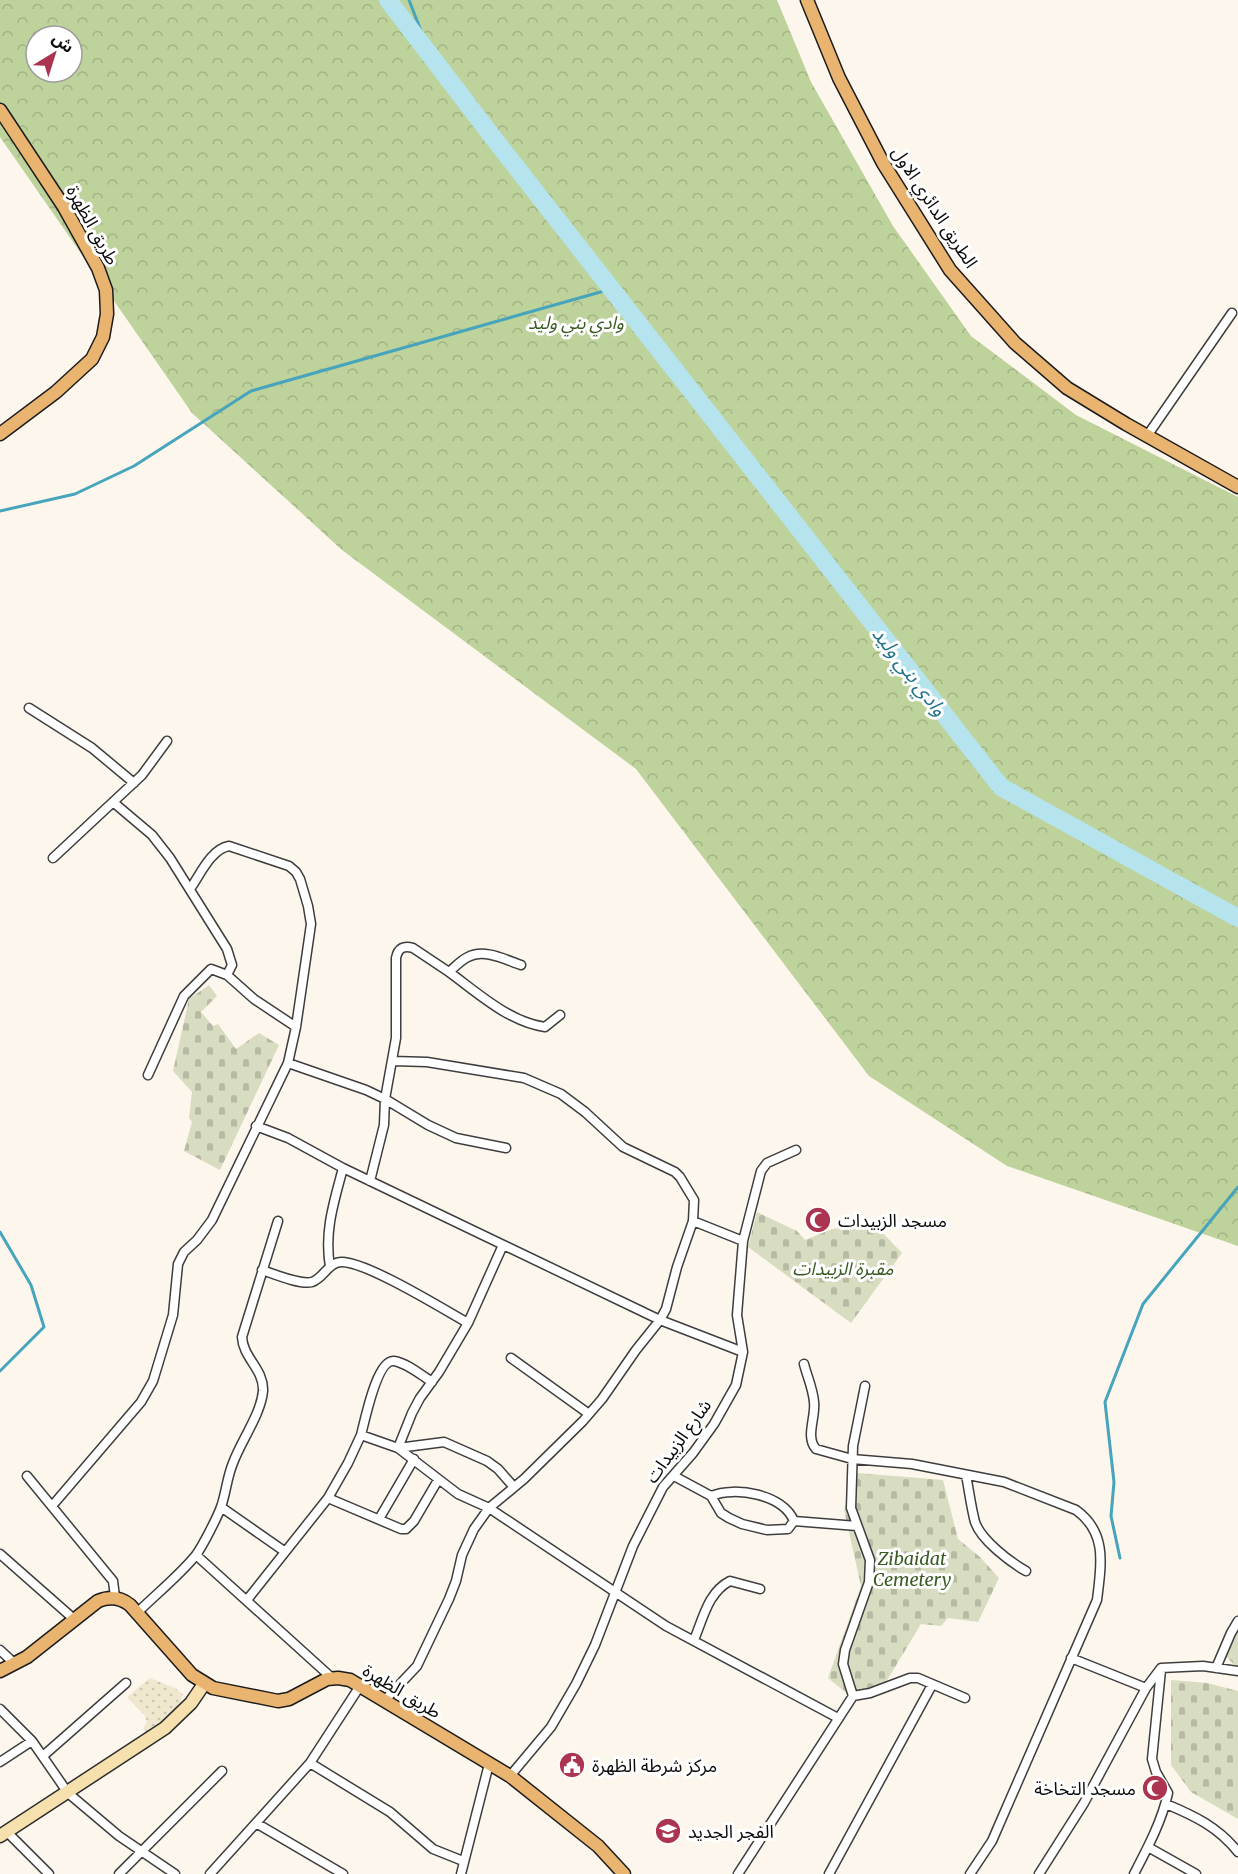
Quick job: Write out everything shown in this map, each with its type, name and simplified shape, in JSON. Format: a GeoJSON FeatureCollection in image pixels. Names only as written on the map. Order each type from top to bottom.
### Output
{"type":"FeatureCollection","features":[{"type":"Feature","properties":{"kind":"main road","name":"الطريق الدائري الاول"},"geometry":{"type":"LineString","coordinates":[[807,0],[839,78],[883,163],[950,270],[1015,343],[1067,388],[1238,487]]}},
{"type":"Feature","properties":{"kind":"main road","name":"طريق الظهرة"},"geometry":{"type":"LineString","coordinates":[[0,110],[64,207],[98,267],[105,290],[107,314],[103,337],[92,358],[56,392],[0,434]]}},
{"type":"Feature","properties":{"kind":"main road","name":"طريق الظهرة"},"geometry":{"type":"LineString","coordinates":[[115,1597],[126,1601],[192,1675],[204,1684],[222,1690],[278,1701],[290,1699],[321,1681],[332,1678],[344,1678],[360,1686],[510,1776],[598,1846],[624,1874]]}},
{"type":"Feature","properties":{"kind":"main road"},"geometry":{"type":"LineString","coordinates":[[0,1671],[15,1664],[98,1601],[115,1597]]}},
{"type":"Feature","properties":{"kind":"main road"},"geometry":{"type":"LineString","coordinates":[[3,1834],[165,1728],[191,1703],[204,1684]]}},
{"type":"Feature","properties":{"kind":"street"},"geometry":{"type":"LineString","coordinates":[[1147,436],[1232,313]]}},
{"type":"Feature","properties":{"kind":"street"},"geometry":{"type":"LineString","coordinates":[[29,708],[92,748],[134,783]]}},
{"type":"Feature","properties":{"kind":"street"},"geometry":{"type":"LineString","coordinates":[[53,858],[142,775],[166,741]]}},
{"type":"Feature","properties":{"kind":"street"},"geometry":{"type":"LineString","coordinates":[[113,802],[152,835],[190,890],[231,958],[232,965],[227,975]]}},
{"type":"Feature","properties":{"kind":"street"},"geometry":{"type":"LineString","coordinates":[[52,1506],[141,1401],[153,1381],[173,1315],[178,1264],[184,1252],[197,1240],[212,1220],[288,1063],[296,1027],[311,924],[306,897],[296,872],[284,863],[229,846],[216,853],[190,890]]}},
{"type":"Feature","properties":{"kind":"street"},"geometry":{"type":"LineString","coordinates":[[370,1181],[384,1125],[385,1099],[396,1038],[397,952],[407,946],[413,948],[492,1004],[537,1026],[545,1027],[560,1015]]}},
{"type":"Feature","properties":{"kind":"street"},"geometry":{"type":"LineString","coordinates":[[449,972],[466,957],[473,955],[494,955],[521,965]]}},
{"type":"Feature","properties":{"kind":"street"},"geometry":{"type":"LineString","coordinates":[[148,1075],[184,996],[212,969],[227,975],[254,999],[296,1027]]}},
{"type":"Feature","properties":{"kind":"street"},"geometry":{"type":"LineString","coordinates":[[385,1700],[417,1666],[449,1599],[467,1542],[489,1508],[524,1479],[589,1414],[660,1320],[666,1309],[677,1267],[693,1221],[694,1200],[681,1177],[665,1166],[623,1147],[585,1112],[561,1094],[524,1078],[427,1062],[393,1061]]}},
{"type":"Feature","properties":{"kind":"street"},"geometry":{"type":"LineString","coordinates":[[288,1063],[366,1090],[456,1138],[506,1148]]}},
{"type":"Feature","properties":{"kind":"street"},"geometry":{"type":"LineString","coordinates":[[256,1126],[288,1138],[343,1168],[660,1320],[743,1352]]}},
{"type":"Feature","properties":{"kind":"street","name":"شارع الزبيدات"},"geometry":{"type":"LineString","coordinates":[[510,1776],[551,1727],[576,1684],[595,1645],[614,1592],[648,1515],[663,1487],[714,1424],[735,1384],[743,1352],[737,1316],[743,1241],[761,1171],[767,1163],[796,1150]]}},
{"type":"Feature","properties":{"kind":"street"},"geometry":{"type":"LineString","coordinates":[[330,1267],[327,1246],[328,1227],[343,1168]]}},
{"type":"Feature","properties":{"kind":"street"},"geometry":{"type":"LineString","coordinates":[[136,1613],[196,1555],[221,1507],[225,1484],[233,1462],[259,1404],[263,1392],[260,1372],[243,1347],[242,1337],[278,1221]]}},
{"type":"Feature","properties":{"kind":"street"},"geometry":{"type":"LineString","coordinates":[[693,1221],[743,1241]]}},
{"type":"Feature","properties":{"kind":"street"},"geometry":{"type":"LineString","coordinates":[[398,1448],[412,1413],[468,1323],[503,1245]]}},
{"type":"Feature","properties":{"kind":"street"},"geometry":{"type":"LineString","coordinates":[[262,1270],[302,1282],[310,1282],[318,1279],[330,1267],[342,1262],[370,1270],[468,1323]]}},
{"type":"Feature","properties":{"kind":"street"},"geometry":{"type":"LineString","coordinates":[[511,1358],[589,1414]]}},
{"type":"Feature","properties":{"kind":"street"},"geometry":{"type":"LineString","coordinates":[[247,1600],[328,1498],[361,1435],[375,1384],[387,1362],[400,1363],[432,1382]]}},
{"type":"Feature","properties":{"kind":"street"},"geometry":{"type":"LineString","coordinates":[[804,1364],[814,1401],[811,1436],[813,1445],[823,1452],[852,1459],[912,1464],[1004,1482],[1076,1510],[1086,1517],[1099,1541],[1102,1564],[1097,1600],[992,1841],[970,1874]]}},
{"type":"Feature","properties":{"kind":"street"},"geometry":{"type":"LineString","coordinates":[[853,1696],[843,1664],[845,1650],[869,1582],[870,1560],[851,1508],[853,1446],[865,1386]]}},
{"type":"Feature","properties":{"kind":"street"},"geometry":{"type":"LineString","coordinates":[[361,1435],[398,1448],[458,1494],[489,1508],[666,1626],[838,1718]]}},
{"type":"Feature","properties":{"kind":"street"},"geometry":{"type":"LineString","coordinates":[[398,1448],[444,1442],[487,1461],[498,1469],[513,1486]]}},
{"type":"Feature","properties":{"kind":"street"},"geometry":{"type":"LineString","coordinates":[[379,1519],[414,1459]]}},
{"type":"Feature","properties":{"kind":"street"},"geometry":{"type":"LineString","coordinates":[[966,1475],[975,1522],[980,1532],[1012,1562],[1026,1571]]}},
{"type":"Feature","properties":{"kind":"street"},"geometry":{"type":"LineString","coordinates":[[27,1476],[113,1581],[115,1597]]}},
{"type":"Feature","properties":{"kind":"street"},"geometry":{"type":"LineString","coordinates":[[674,1476],[711,1496],[721,1513],[742,1524],[778,1531],[788,1530],[794,1521]]}},
{"type":"Feature","properties":{"kind":"street"},"geometry":{"type":"LineString","coordinates":[[328,1498],[401,1529],[410,1527],[438,1480]]}},
{"type":"Feature","properties":{"kind":"street"},"geometry":{"type":"LineString","coordinates":[[711,1496],[722,1491],[736,1490],[769,1499],[785,1508],[794,1521]]}},
{"type":"Feature","properties":{"kind":"street"},"geometry":{"type":"LineString","coordinates":[[221,1507],[284,1551]]}},
{"type":"Feature","properties":{"kind":"street"},"geometry":{"type":"LineString","coordinates":[[794,1521],[857,1526]]}},
{"type":"Feature","properties":{"kind":"street"},"geometry":{"type":"LineString","coordinates":[[0,1554],[75,1620]]}},
{"type":"Feature","properties":{"kind":"street"},"geometry":{"type":"LineString","coordinates":[[196,1555],[332,1678]]}},
{"type":"Feature","properties":{"kind":"street"},"geometry":{"type":"LineString","coordinates":[[694,1641],[715,1591],[722,1585],[730,1581],[760,1589]]}},
{"type":"Feature","properties":{"kind":"street"},"geometry":{"type":"LineString","coordinates":[[1216,1668],[1238,1621]]}},
{"type":"Feature","properties":{"kind":"street"},"geometry":{"type":"LineString","coordinates":[[0,1650],[15,1664]]}},
{"type":"Feature","properties":{"kind":"street"},"geometry":{"type":"LineString","coordinates":[[1071,1658],[1146,1688]]}},
{"type":"Feature","properties":{"kind":"street"},"geometry":{"type":"LineString","coordinates":[[1161,1668],[1203,1666],[1238,1671]]}},
{"type":"Feature","properties":{"kind":"street"},"geometry":{"type":"LineString","coordinates":[[1039,1874],[1083,1803],[1146,1688],[1161,1668]]}},
{"type":"Feature","properties":{"kind":"street"},"geometry":{"type":"LineString","coordinates":[[1134,1874],[1148,1847],[1166,1804],[1168,1793],[1156,1772],[1152,1759],[1161,1668]]}},
{"type":"Feature","properties":{"kind":"street"},"geometry":{"type":"LineString","coordinates":[[738,1874],[853,1696],[870,1693],[910,1678],[918,1678],[965,1698]]}},
{"type":"Feature","properties":{"kind":"street"},"geometry":{"type":"LineString","coordinates":[[43,1756],[126,1683]]}},
{"type":"Feature","properties":{"kind":"street"},"geometry":{"type":"LineString","coordinates":[[829,1874],[932,1685]]}},
{"type":"Feature","properties":{"kind":"street"},"geometry":{"type":"LineString","coordinates":[[210,1874],[310,1763],[360,1686]]}},
{"type":"Feature","properties":{"kind":"street"},"geometry":{"type":"LineString","coordinates":[[0,1709],[32,1741],[68,1793],[119,1836],[175,1874]]}},
{"type":"Feature","properties":{"kind":"street"},"geometry":{"type":"LineString","coordinates":[[0,1762],[32,1741]]}},
{"type":"Feature","properties":{"kind":"street"},"geometry":{"type":"LineString","coordinates":[[310,1763],[390,1812],[433,1849],[463,1861]]}},
{"type":"Feature","properties":{"kind":"street"},"geometry":{"type":"LineString","coordinates":[[461,1874],[489,1764]]}},
{"type":"Feature","properties":{"kind":"street"},"geometry":{"type":"LineString","coordinates":[[119,1874],[222,1771]]}},
{"type":"Feature","properties":{"kind":"street"},"geometry":{"type":"LineString","coordinates":[[1166,1804],[1225,1836],[1238,1851]]}},
{"type":"Feature","properties":{"kind":"street"},"geometry":{"type":"LineString","coordinates":[[256,1823],[343,1874]]}},
{"type":"Feature","properties":{"kind":"street"},"geometry":{"type":"LineString","coordinates":[[3,1834],[49,1874]]}},
{"type":"Feature","properties":{"kind":"street"},"geometry":{"type":"LineString","coordinates":[[1148,1847],[1196,1874]]}},
{"type":"Feature","properties":{"kind":"shaded area"},"geometry":{"type":"Polygon","coordinates":[[[150,1678],[175,1688],[183,1694],[179,1705],[167,1720],[145,1736],[144,1727],[147,1722],[145,1716],[127,1697],[150,1678]]]}},
{"type":"Feature","properties":{"kind":"green space","name":"وادي بني وليد"},"geometry":{"type":"Polygon","coordinates":[[[0,0],[777,0],[811,82],[893,226],[971,336],[1076,415],[1238,497],[1238,1246],[1007,1166],[869,1076],[636,769],[342,550],[192,413],[0,137],[0,0]]]}},
{"type":"Feature","properties":{"kind":"green space"},"geometry":{"type":"Polygon","coordinates":[[[209,985],[217,996],[201,1012],[213,1026],[218,1024],[236,1049],[259,1033],[279,1045],[220,1170],[184,1151],[192,1122],[189,1118],[192,1092],[173,1071],[189,999],[209,985]]]}},
{"type":"Feature","properties":{"kind":"green space","name":"مقبرة الزبيدات"},"geometry":{"type":"Polygon","coordinates":[[[757,1212],[797,1231],[805,1240],[832,1229],[873,1223],[902,1253],[851,1323],[748,1247],[757,1212]]]}},
{"type":"Feature","properties":{"kind":"green space","name":"Zibaidat Cemetery"},"geometry":{"type":"Polygon","coordinates":[[[857,1473],[943,1480],[958,1539],[980,1557],[999,1578],[978,1622],[948,1618],[941,1626],[921,1624],[886,1682],[849,1695],[828,1678],[861,1586],[844,1510],[857,1473]]]}},
{"type":"Feature","properties":{"kind":"green space"},"geometry":{"type":"Polygon","coordinates":[[[1238,1614],[1238,1669],[1226,1656],[1232,1620],[1238,1614]]]}},
{"type":"Feature","properties":{"kind":"green space"},"geometry":{"type":"Polygon","coordinates":[[[1171,1680],[1207,1683],[1238,1691],[1238,1819],[1191,1792],[1171,1765],[1171,1680]]]}},
{"type":"Feature","properties":{"kind":"waterway","name":"وادي بني وليد"},"geometry":{"type":"LineString","coordinates":[[388,0],[1001,787],[1238,918]]}},
{"type":"Feature","properties":{"kind":"waterway"},"geometry":{"type":"LineString","coordinates":[[409,0],[430,54]]}},
{"type":"Feature","properties":{"kind":"waterway"},"geometry":{"type":"LineString","coordinates":[[0,511],[75,494],[134,466],[251,391],[611,289]]}},
{"type":"Feature","properties":{"kind":"waterway"},"geometry":{"type":"LineString","coordinates":[[1120,1558],[1111,1516],[1114,1482],[1105,1402],[1143,1304],[1238,1187]]}},
{"type":"Feature","properties":{"kind":"waterway"},"geometry":{"type":"LineString","coordinates":[[0,1232],[31,1285],[44,1327],[0,1371]]}},
{"type":"Feature","properties":{"kind":"place","name":"مسجد الزبيدات"},"geometry":{"type":"Point","coordinates":[818,1220]}},
{"type":"Feature","properties":{"kind":"place","name":"مركز شرطة الظهرة"},"geometry":{"type":"Point","coordinates":[572,1765]}},
{"type":"Feature","properties":{"kind":"place","name":"مسجد التخاخة"},"geometry":{"type":"Point","coordinates":[1155,1788]}},
{"type":"Feature","properties":{"kind":"place","name":"الفجر الجديد"},"geometry":{"type":"Point","coordinates":[668,1831]}}]}
